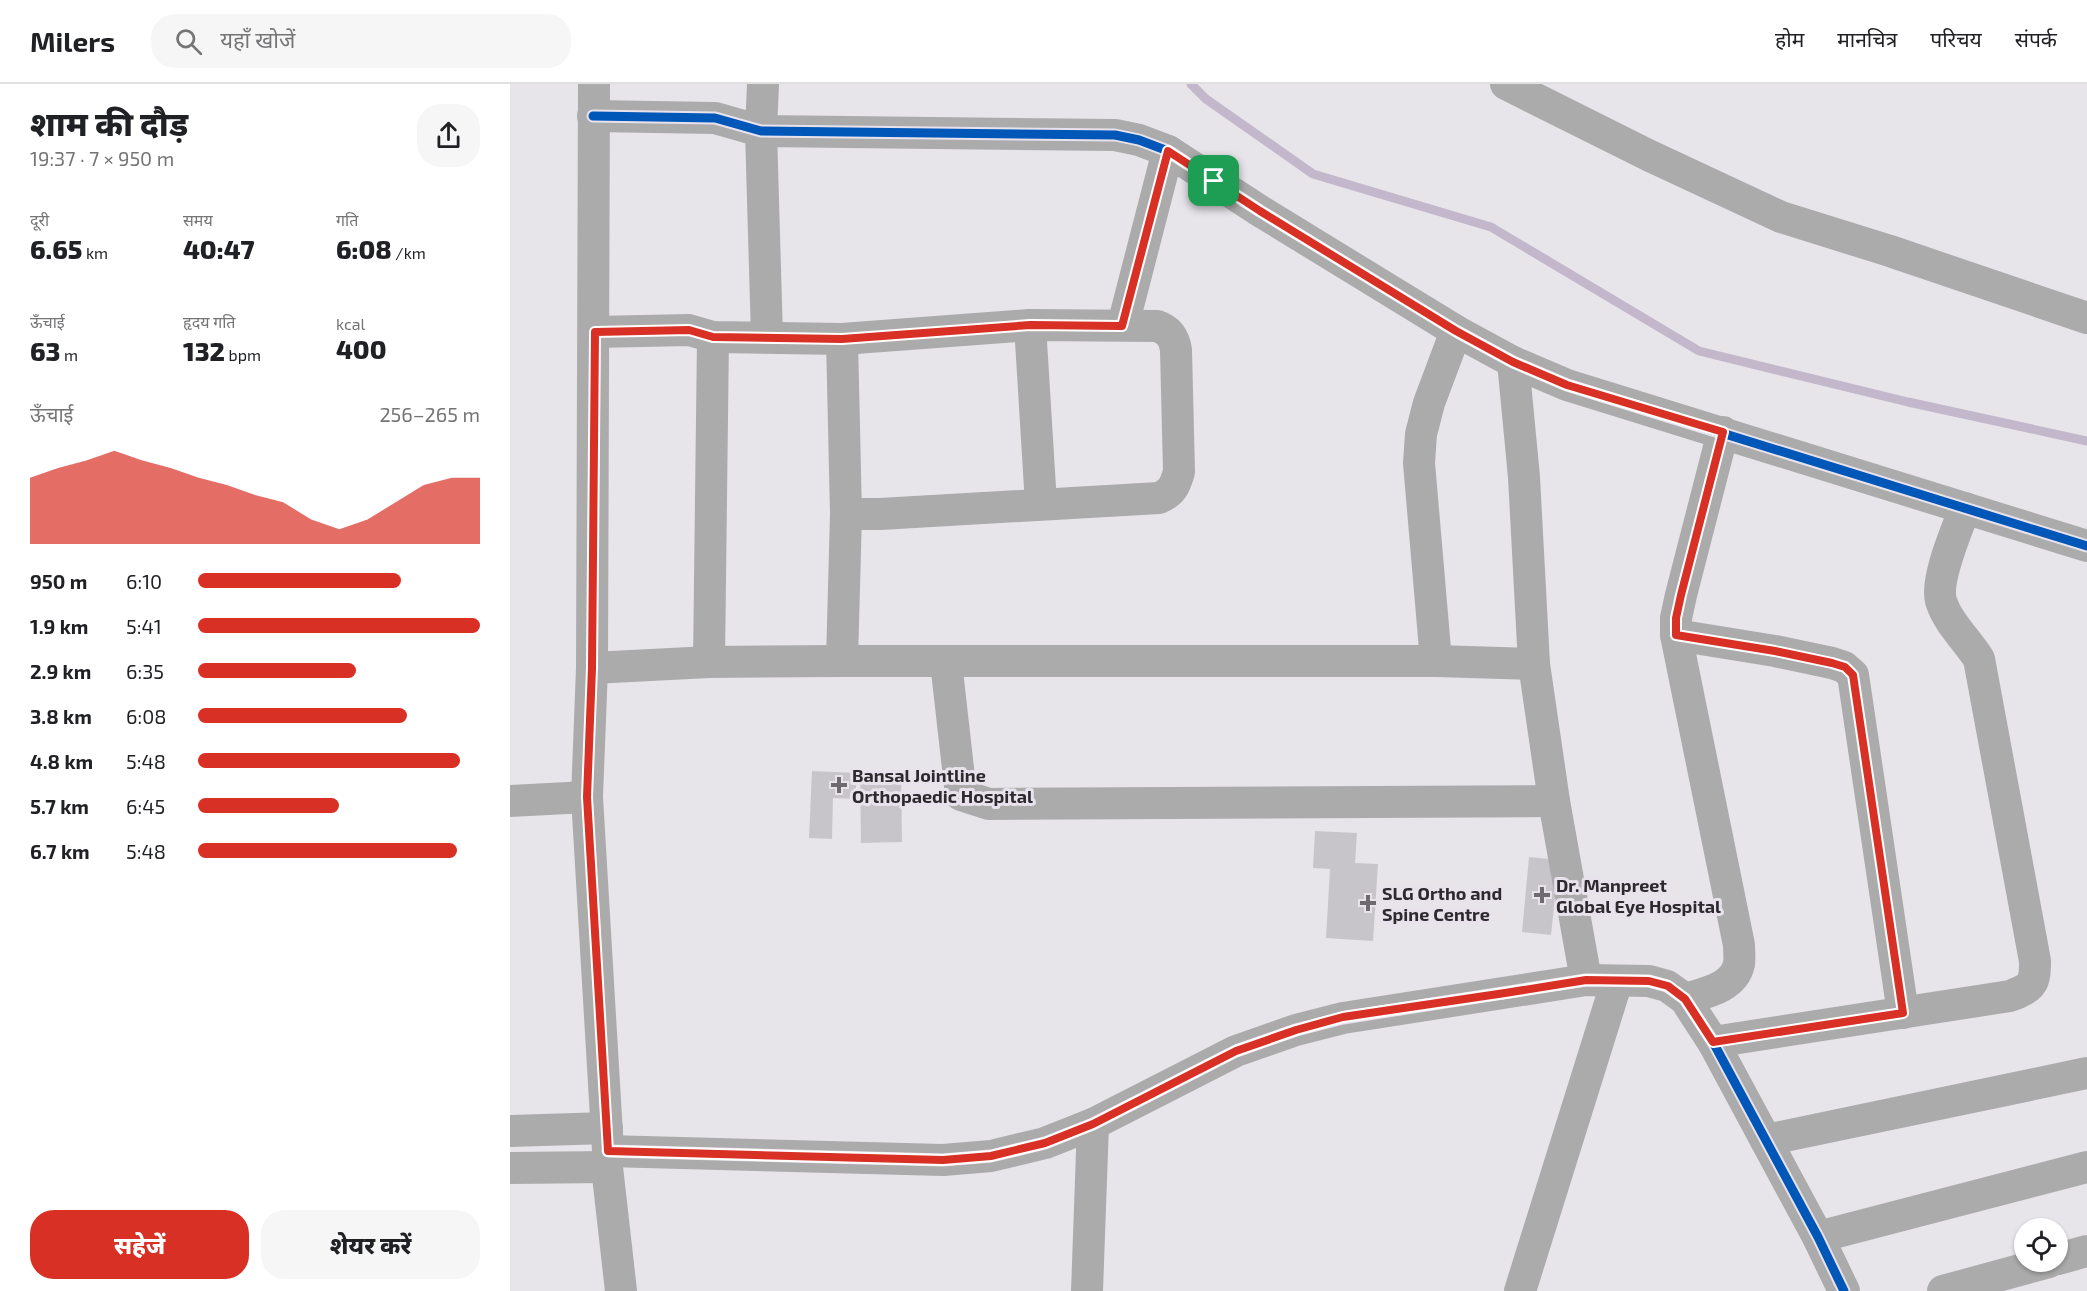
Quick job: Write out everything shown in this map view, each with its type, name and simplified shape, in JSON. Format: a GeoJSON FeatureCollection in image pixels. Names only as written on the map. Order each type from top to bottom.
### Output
{"type":"FeatureCollection","features":[{"type":"Feature","properties":{"kind":"street"},"geometry":{"type":"LineString","coordinates":[[594,84],[595,332],[592,668],[587,797],[607,1149],[621,1291]]}},
{"type":"Feature","properties":{"kind":"street"},"geometry":{"type":"LineString","coordinates":[[763,84],[761,131],[766,337]]}},
{"type":"Feature","properties":{"kind":"street"},"geometry":{"type":"LineString","coordinates":[[1506,84],[1648,155],[1781,217],[1890,250],[2087,318]]}},
{"type":"Feature","properties":{"kind":"street"},"geometry":{"type":"LineString","coordinates":[[593,116],[715,118],[761,131],[1115,135],[1139,140],[1168,151],[1260,211],[1456,331],[1513,362],[1567,385],[2087,546]]}},
{"type":"Feature","properties":{"kind":"street"},"geometry":{"type":"LineString","coordinates":[[1122,326],[1168,151]]}},
{"type":"Feature","properties":{"kind":"street"},"geometry":{"type":"LineString","coordinates":[[595,332],[689,330],[713,337],[842,339],[1030,325],[1157,326],[1166,329],[1174,340],[1179,471],[1175,485],[1169,494],[1159,498],[846,514]]}},
{"type":"Feature","properties":{"kind":"street"},"geometry":{"type":"LineString","coordinates":[[1030,325],[1041,504]]}},
{"type":"Feature","properties":{"kind":"street"},"geometry":{"type":"LineString","coordinates":[[1436,661],[1419,463],[1421,434],[1456,331]]}},
{"type":"Feature","properties":{"kind":"street"},"geometry":{"type":"LineString","coordinates":[[709,662],[713,337]]}},
{"type":"Feature","properties":{"kind":"street"},"geometry":{"type":"LineString","coordinates":[[842,339],[846,514],[842,661]]}},
{"type":"Feature","properties":{"kind":"street"},"geometry":{"type":"LineString","coordinates":[[1513,362],[1524,477],[1534,664],[1554,801],[1586,980]]}},
{"type":"Feature","properties":{"kind":"street"},"geometry":{"type":"LineString","coordinates":[[1685,999],[1716,989],[1729,982],[1739,966],[1739,945],[1676,635],[1676,618],[1681,595],[1723,432]]}},
{"type":"Feature","properties":{"kind":"street"},"geometry":{"type":"LineString","coordinates":[[1713,1042],[2010,996],[2025,989],[2035,978],[2035,961],[1979,659],[1964,640],[1941,601],[1939,583],[1965,508]]}},
{"type":"Feature","properties":{"kind":"street"},"geometry":{"type":"LineString","coordinates":[[1676,635],[1832,663],[1845,667],[1853,675],[1903,1013]]}},
{"type":"Feature","properties":{"kind":"street"},"geometry":{"type":"LineString","coordinates":[[592,668],[709,662],[842,661],[1436,661],[1534,664]]}},
{"type":"Feature","properties":{"kind":"street"},"geometry":{"type":"LineString","coordinates":[[946,662],[961,795],[989,804],[1554,801]]}},
{"type":"Feature","properties":{"kind":"street"},"geometry":{"type":"LineString","coordinates":[[510,801],[587,797]]}},
{"type":"Feature","properties":{"kind":"street"},"geometry":{"type":"LineString","coordinates":[[510,1131],[607,1149],[943,1160],[991,1156],[1045,1143],[1093,1124],[1236,1051],[1296,1030],[1343,1017],[1586,980],[1649,981],[1668,986],[1685,999],[1713,1042],[1818,1237],[1844,1291]]}},
{"type":"Feature","properties":{"kind":"street"},"geometry":{"type":"LineString","coordinates":[[1520,1291],[1617,981]]}},
{"type":"Feature","properties":{"kind":"street"},"geometry":{"type":"LineString","coordinates":[[1766,1140],[2087,1073]]}},
{"type":"Feature","properties":{"kind":"street"},"geometry":{"type":"LineString","coordinates":[[1087,1291],[1093,1124]]}},
{"type":"Feature","properties":{"kind":"street"},"geometry":{"type":"LineString","coordinates":[[510,1168],[607,1149]]}},
{"type":"Feature","properties":{"kind":"street"},"geometry":{"type":"LineString","coordinates":[[1818,1237],[2087,1167]]}},
{"type":"Feature","properties":{"kind":"street"},"geometry":{"type":"LineString","coordinates":[[2068,1256],[2087,1251]]}},
{"type":"Feature","properties":{"kind":"street"},"geometry":{"type":"LineString","coordinates":[[1942,1291],[2014,1271]]}},
{"type":"Feature","properties":{"kind":"building"},"geometry":{"type":"Polygon","coordinates":[[[812,771],[857,773],[855,799],[833,798],[832,839],[809,838],[812,771]]]}},
{"type":"Feature","properties":{"kind":"building"},"geometry":{"type":"Polygon","coordinates":[[[901,773],[902,842],[861,843],[860,774],[901,773]]]}},
{"type":"Feature","properties":{"kind":"building"},"geometry":{"type":"Polygon","coordinates":[[[1315,831],[1357,833],[1355,863],[1378,864],[1373,941],[1326,938],[1330,869],[1313,868],[1315,831]]]}},
{"type":"Feature","properties":{"kind":"building"},"geometry":{"type":"Polygon","coordinates":[[[1529,857],[1559,860],[1551,935],[1522,932],[1529,857]]]}},
{"type":"Feature","properties":{"kind":"waterway"},"geometry":{"type":"LineString","coordinates":[[1191,84],[1206,99],[1313,174],[1491,227],[1699,351],[1908,402],[2087,441]]}},
{"type":"Feature","properties":{"kind":"cycle path"},"geometry":{"type":"LineString","coordinates":[[593,116],[715,118],[761,131],[1115,135],[1139,140],[1168,151],[1260,211],[1456,331],[1513,362],[1567,385],[2087,546]]}},
{"type":"Feature","properties":{"kind":"cycle path"},"geometry":{"type":"LineString","coordinates":[[608,1151],[943,1160],[991,1156],[1045,1143],[1093,1124],[1236,1051],[1296,1030],[1343,1018],[1586,980],[1649,981],[1667,986],[1685,999],[1713,1042],[1818,1237],[1844,1291]]}},
{"type":"Feature","properties":{"kind":"place","name":"Bansal Jointline Orthopaedic Hospital"},"geometry":{"type":"Point","coordinates":[839,785]}},
{"type":"Feature","properties":{"kind":"place","name":"Dr. Manpreet Global Eye Hospital"},"geometry":{"type":"Point","coordinates":[1542,895]}},
{"type":"Feature","properties":{"kind":"place","name":"SLG Ortho and Spine Centre"},"geometry":{"type":"Point","coordinates":[1368,903]}},
{"type":"Feature","properties":{"kind":"route"},"geometry":{"type":"LineString","coordinates":[[1168,151],[1214,181],[1456,331],[1513,362],[1567,385],[1723,432],[1681,595],[1676,618],[1676,635],[1832,663],[1845,667],[1853,675],[1903,1013],[1713,1042],[1685,999],[1668,986],[1649,981],[1586,980],[1343,1017],[1296,1030],[1236,1051],[1093,1124],[1045,1143],[991,1156],[943,1160],[608,1151],[587,797],[592,668],[595,332],[689,330],[713,337],[842,339],[1030,325],[1122,326],[1168,151]]}}]}
